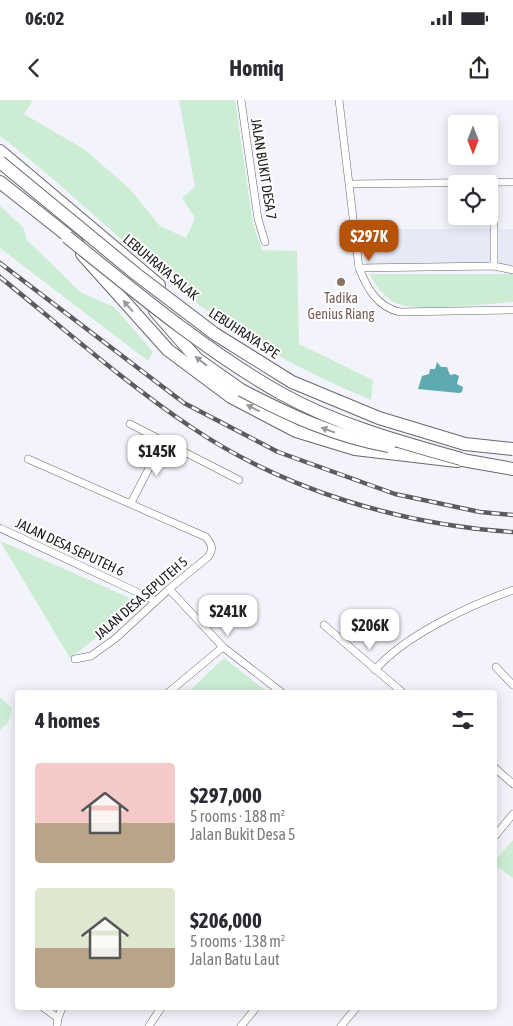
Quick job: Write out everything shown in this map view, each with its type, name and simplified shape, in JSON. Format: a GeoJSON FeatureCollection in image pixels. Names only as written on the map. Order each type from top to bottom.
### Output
{"type":"FeatureCollection","features":[{"type":"Feature","properties":{"kind":"highway","name":"LEBUHRAYA SALAK"},"geometry":{"type":"LineString","coordinates":[[0,151],[222,337],[266,368],[331,402],[379,420],[470,444],[513,450]]}},
{"type":"Feature","properties":{"kind":"highway","name":"LEBUHRAYA SPE"},"geometry":{"type":"LineString","coordinates":[[0,162],[136,274],[215,334],[292,382],[398,424],[465,444],[513,450]]}},
{"type":"Feature","properties":{"kind":"highway"},"geometry":{"type":"LineString","coordinates":[[0,182],[67,237],[205,344],[282,394],[371,434],[465,461]]}},
{"type":"Feature","properties":{"kind":"highway"},"geometry":{"type":"LineString","coordinates":[[0,182],[216,354],[254,380],[286,397],[374,436],[465,461]]}},
{"type":"Feature","properties":{"kind":"highway"},"geometry":{"type":"LineString","coordinates":[[67,237],[168,350],[230,397],[296,431],[354,449],[513,467]]}},
{"type":"Feature","properties":{"kind":"highway"},"geometry":{"type":"LineString","coordinates":[[137,291],[197,359],[241,390],[293,417],[358,441],[465,461]]}},
{"type":"Feature","properties":{"kind":"street","name":"JALAN BUKIT DESA 7"},"geometry":{"type":"LineString","coordinates":[[241,100],[258,219],[265,242]]}},
{"type":"Feature","properties":{"kind":"street"},"geometry":{"type":"LineString","coordinates":[[339,100],[359,268],[366,284],[375,297],[389,310],[400,312],[513,310]]}},
{"type":"Feature","properties":{"kind":"street"},"geometry":{"type":"LineString","coordinates":[[498,182],[513,182]]}},
{"type":"Feature","properties":{"kind":"street"},"geometry":{"type":"LineString","coordinates":[[350,184],[448,183]]}},
{"type":"Feature","properties":{"kind":"street"},"geometry":{"type":"LineString","coordinates":[[494,225],[494,266]]}},
{"type":"Feature","properties":{"kind":"street"},"geometry":{"type":"LineString","coordinates":[[359,268],[494,266],[513,270]]}},
{"type":"Feature","properties":{"kind":"street"},"geometry":{"type":"LineString","coordinates":[[130,424],[239,480]]}},
{"type":"Feature","properties":{"kind":"street"},"geometry":{"type":"LineString","coordinates":[[28,459],[131,503],[163,441]]}},
{"type":"Feature","properties":{"kind":"street","name":"JALAN DESA SEPUTEH 5"},"geometry":{"type":"LineString","coordinates":[[75,659],[91,656],[116,638],[169,589],[208,557],[212,551],[212,544],[206,537],[131,503]]}},
{"type":"Feature","properties":{"kind":"street","name":"JALAN DESA SEPUTEH 6"},"geometry":{"type":"LineString","coordinates":[[0,528],[156,601]]}},
{"type":"Feature","properties":{"kind":"street"},"geometry":{"type":"LineString","coordinates":[[169,589],[223,647],[278,690]]}},
{"type":"Feature","properties":{"kind":"street"},"geometry":{"type":"LineString","coordinates":[[375,670],[398,648],[476,604],[513,590]]}},
{"type":"Feature","properties":{"kind":"street"},"geometry":{"type":"LineString","coordinates":[[324,625],[400,690]]}},
{"type":"Feature","properties":{"kind":"street"},"geometry":{"type":"LineString","coordinates":[[171,690],[223,647]]}},
{"type":"Feature","properties":{"kind":"street"},"geometry":{"type":"LineString","coordinates":[[496,667],[513,685]]}},
{"type":"Feature","properties":{"kind":"street"},"geometry":{"type":"LineString","coordinates":[[497,770],[513,784]]}},
{"type":"Feature","properties":{"kind":"street"},"geometry":{"type":"LineString","coordinates":[[497,834],[513,814]]}},
{"type":"Feature","properties":{"kind":"street"},"geometry":{"type":"LineString","coordinates":[[47,1010],[58,1018]]}},
{"type":"Feature","properties":{"kind":"street"},"geometry":{"type":"LineString","coordinates":[[57,1026],[61,1010]]}},
{"type":"Feature","properties":{"kind":"street"},"geometry":{"type":"LineString","coordinates":[[149,1026],[159,1010]]}},
{"type":"Feature","properties":{"kind":"street"},"geometry":{"type":"LineString","coordinates":[[241,1026],[254,1010]]}},
{"type":"Feature","properties":{"kind":"street"},"geometry":{"type":"LineString","coordinates":[[341,1026],[354,1010]]}},
{"type":"Feature","properties":{"kind":"shaded area"},"geometry":{"type":"Polygon","coordinates":[[[364,229],[513,229],[513,265],[367,265],[364,229]]]}},
{"type":"Feature","properties":{"kind":"green space"},"geometry":{"type":"Polygon","coordinates":[[[0,100],[33,100],[24,114],[84,149],[130,189],[160,226],[186,238],[195,218],[182,198],[195,187],[179,100],[235,100],[253,224],[262,250],[297,251],[299,344],[373,380],[371,400],[323,379],[277,355],[232,328],[190,298],[0,136],[0,100]]]}},
{"type":"Feature","properties":{"kind":"green space"},"geometry":{"type":"Polygon","coordinates":[[[0,206],[23,227],[27,240],[80,292],[114,307],[153,352],[148,361],[0,248],[0,206]]]}},
{"type":"Feature","properties":{"kind":"green space"},"geometry":{"type":"Polygon","coordinates":[[[370,274],[513,274],[513,302],[454,307],[422,307],[398,304],[386,296],[370,274]]]}},
{"type":"Feature","properties":{"kind":"green space"},"geometry":{"type":"Polygon","coordinates":[[[0,541],[10,545],[141,603],[70,658],[0,541]]]}},
{"type":"Feature","properties":{"kind":"green space"},"geometry":{"type":"Polygon","coordinates":[[[224,658],[264,690],[190,690],[224,658]]]}},
{"type":"Feature","properties":{"kind":"green space"},"geometry":{"type":"Polygon","coordinates":[[[0,697],[12,708],[8,723],[0,730],[0,697]]]}},
{"type":"Feature","properties":{"kind":"green space"},"geometry":{"type":"Polygon","coordinates":[[[513,840],[513,878],[497,866],[497,859],[513,840]]]}},
{"type":"Feature","properties":{"kind":"water"},"geometry":{"type":"Polygon","coordinates":[[[437,362],[441,367],[447,367],[450,375],[455,374],[459,376],[457,384],[463,387],[462,392],[418,389],[422,376],[429,374],[430,369],[435,369],[437,362]]]}},
{"type":"Feature","properties":{"kind":"railway"},"geometry":{"type":"LineString","coordinates":[[0,263],[184,403],[278,452],[395,494],[480,512],[513,515]]}},
{"type":"Feature","properties":{"kind":"railway"},"geometry":{"type":"LineString","coordinates":[[0,277],[166,410],[227,449],[265,469],[304,486],[387,512],[429,522],[513,532]]}},
{"type":"Feature","properties":{"kind":"place","name":"Tadika Genius Riang"},"geometry":{"type":"Point","coordinates":[341,282]}}]}
